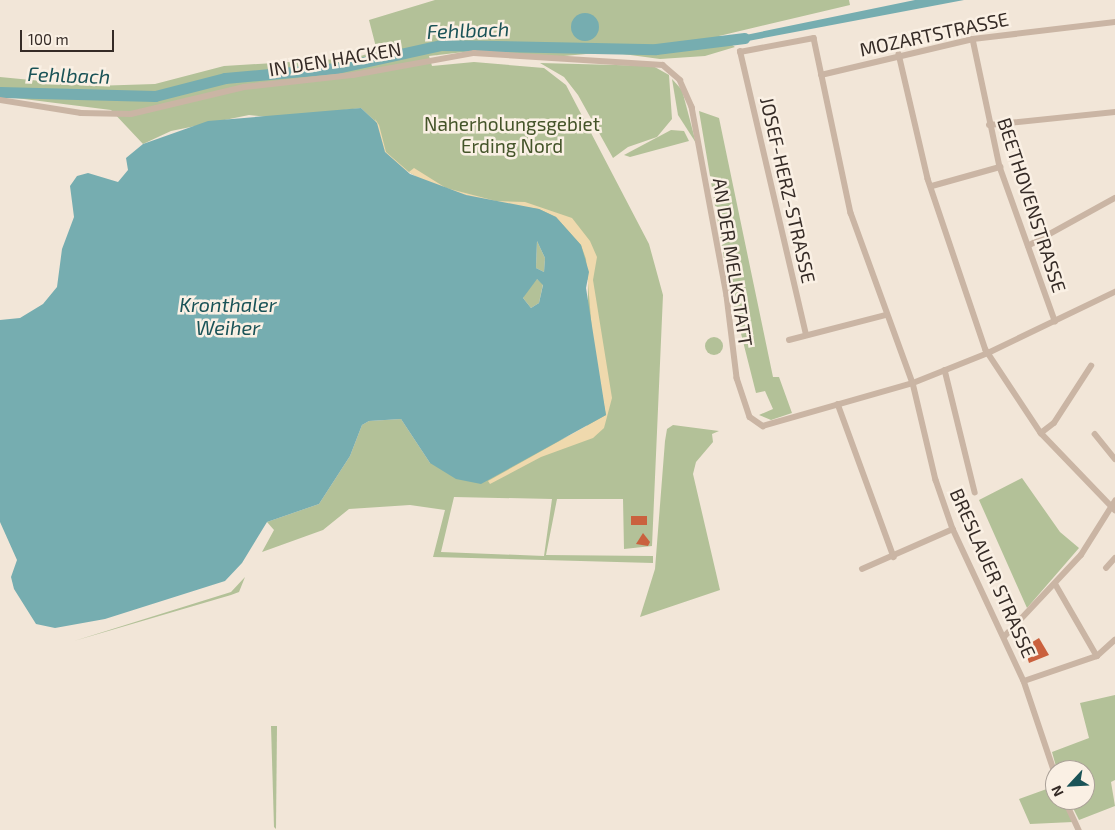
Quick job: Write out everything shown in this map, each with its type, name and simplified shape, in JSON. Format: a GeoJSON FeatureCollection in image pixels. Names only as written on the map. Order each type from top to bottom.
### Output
{"type":"FeatureCollection","features":[{"type":"Feature","properties":{"kind":"street","name":"MOZARTSTRASSE"},"geometry":{"type":"LineString","coordinates":[[820,74],[899,54],[972,39],[1115,22]]}},
{"type":"Feature","properties":{"kind":"street","name":"JOSEF-HERZ-STRASSE"},"geometry":{"type":"LineString","coordinates":[[806,335],[740,52],[814,38]]}},
{"type":"Feature","properties":{"kind":"street","name":"BRESLAUER STRASSE"},"geometry":{"type":"LineString","coordinates":[[814,38],[820,74],[852,213],[886,315],[913,382],[953,529],[1024,681],[1051,760]]}},
{"type":"Feature","properties":{"kind":"street","name":"BEETHOVENSTRASSE"},"geometry":{"type":"LineString","coordinates":[[972,39],[989,125],[1000,167],[1055,321]]}},
{"type":"Feature","properties":{"kind":"street","name":"IN DEN HACKEN"},"geometry":{"type":"LineString","coordinates":[[0,100],[81,113],[131,114],[244,87],[313,81],[474,53],[563,61],[651,61],[674,74]]}},
{"type":"Feature","properties":{"kind":"street"},"geometry":{"type":"LineString","coordinates":[[899,54],[932,186],[988,353],[1040,433],[1113,508]]}},
{"type":"Feature","properties":{"kind":"street","name":"AN DER MELKSTATT"},"geometry":{"type":"LineString","coordinates":[[674,74],[692,107],[727,296],[737,378],[747,412],[757,424],[769,426],[838,404]]}},
{"type":"Feature","properties":{"kind":"street"},"geometry":{"type":"LineString","coordinates":[[989,125],[1115,112]]}},
{"type":"Feature","properties":{"kind":"street"},"geometry":{"type":"LineString","coordinates":[[932,186],[1000,167]]}},
{"type":"Feature","properties":{"kind":"street"},"geometry":{"type":"LineString","coordinates":[[1028,246],[1115,198]]}},
{"type":"Feature","properties":{"kind":"street"},"geometry":{"type":"LineString","coordinates":[[894,557],[838,404],[913,382],[988,353],[1115,292]]}},
{"type":"Feature","properties":{"kind":"street"},"geometry":{"type":"LineString","coordinates":[[789,340],[886,315]]}},
{"type":"Feature","properties":{"kind":"street"},"geometry":{"type":"LineString","coordinates":[[1040,433],[1054,423],[1090,366]]}},
{"type":"Feature","properties":{"kind":"street"},"geometry":{"type":"LineString","coordinates":[[945,370],[975,492]]}},
{"type":"Feature","properties":{"kind":"street"},"geometry":{"type":"LineString","coordinates":[[1095,434],[1115,459]]}},
{"type":"Feature","properties":{"kind":"street"},"geometry":{"type":"LineString","coordinates":[[1004,637],[1056,585],[1113,508],[1115,501]]}},
{"type":"Feature","properties":{"kind":"street"},"geometry":{"type":"LineString","coordinates":[[862,569],[894,557],[953,529]]}},
{"type":"Feature","properties":{"kind":"street"},"geometry":{"type":"LineString","coordinates":[[1106,568],[1115,558]]}},
{"type":"Feature","properties":{"kind":"street"},"geometry":{"type":"LineString","coordinates":[[1056,585],[1097,656]]}},
{"type":"Feature","properties":{"kind":"street"},"geometry":{"type":"LineString","coordinates":[[1024,681],[1097,656],[1115,640]]}},
{"type":"Feature","properties":{"kind":"street"},"geometry":{"type":"LineString","coordinates":[[1070,810],[1079,830]]}},
{"type":"Feature","properties":{"kind":"green space","name":"Naherholungsgebiet Erding Nord"},"geometry":{"type":"Polygon","coordinates":[[[435,0],[849,0],[850,5],[719,36],[735,47],[705,56],[660,59],[608,52],[542,58],[473,51],[429,56],[432,66],[474,62],[544,68],[566,85],[649,244],[663,295],[652,546],[624,549],[623,499],[557,499],[546,555],[653,556],[653,563],[433,557],[445,510],[410,505],[349,509],[323,530],[262,552],[274,530],[267,522],[319,504],[350,456],[362,425],[369,421],[401,419],[430,463],[542,448],[587,428],[588,280],[496,203],[433,186],[402,168],[385,152],[377,123],[361,108],[277,118],[249,115],[171,131],[143,144],[111,110],[0,96],[0,77],[93,86],[155,84],[224,66],[354,58],[377,51],[369,20],[435,0]],[[454,497],[441,552],[544,556],[552,499],[454,497]]]}},
{"type":"Feature","properties":{"kind":"green space"},"geometry":{"type":"Polygon","coordinates":[[[540,63],[653,66],[669,75],[672,119],[657,137],[628,147],[613,158],[578,95],[564,77],[540,63]]]}},
{"type":"Feature","properties":{"kind":"green space"},"geometry":{"type":"Polygon","coordinates":[[[672,79],[682,90],[696,143],[678,115],[672,79]]]}},
{"type":"Feature","properties":{"kind":"green space"},"geometry":{"type":"Polygon","coordinates":[[[699,111],[719,118],[773,377],[779,377],[792,413],[771,420],[759,415],[773,409],[765,391],[756,393],[728,282],[699,111]]]}},
{"type":"Feature","properties":{"kind":"green space"},"geometry":{"type":"Polygon","coordinates":[[[671,130],[684,131],[689,141],[630,157],[624,155],[671,130]]]}},
{"type":"Feature","properties":{"kind":"green space"},"geometry":{"type":"Polygon","coordinates":[[[537,241],[545,258],[544,272],[536,268],[537,241]]]}},
{"type":"Feature","properties":{"kind":"green space"},"geometry":{"type":"Polygon","coordinates":[[[537,279],[543,284],[539,303],[531,308],[523,298],[532,280],[537,279]]]}},
{"type":"Feature","properties":{"kind":"green space"},"geometry":{"type":"Polygon","coordinates":[[[714,337],[720,340],[723,346],[720,352],[714,355],[708,352],[705,346],[708,340],[714,337]]]}},
{"type":"Feature","properties":{"kind":"green space"},"geometry":{"type":"Polygon","coordinates":[[[673,425],[719,431],[712,434],[713,442],[696,462],[693,474],[720,590],[640,617],[655,569],[665,441],[667,429],[673,425]]]}},
{"type":"Feature","properties":{"kind":"green space"},"geometry":{"type":"Polygon","coordinates":[[[1022,478],[1060,532],[1079,548],[1027,608],[979,500],[1022,478]]]}},
{"type":"Feature","properties":{"kind":"green space"},"geometry":{"type":"Polygon","coordinates":[[[245,577],[239,592],[231,595],[74,641],[231,592],[245,577]]]}},
{"type":"Feature","properties":{"kind":"green space"},"geometry":{"type":"Polygon","coordinates":[[[1115,695],[1115,780],[1111,782],[1115,806],[1079,820],[1074,810],[1095,810],[1095,760],[1054,760],[1052,752],[1089,738],[1080,703],[1115,695]]]}},
{"type":"Feature","properties":{"kind":"green space"},"geometry":{"type":"Polygon","coordinates":[[[271,726],[277,726],[276,829],[274,827],[271,726]]]}},
{"type":"Feature","properties":{"kind":"green space"},"geometry":{"type":"Polygon","coordinates":[[[1045,790],[1045,810],[1067,810],[1073,822],[1030,824],[1019,799],[1045,790]]]}},
{"type":"Feature","properties":{"kind":"sand"},"geometry":{"type":"Polygon","coordinates":[[[375,119],[379,125],[386,152],[409,172],[414,168],[446,188],[496,201],[525,202],[572,218],[590,241],[597,257],[593,280],[612,398],[604,428],[593,438],[541,457],[490,484],[488,481],[606,415],[594,355],[586,259],[581,245],[556,217],[539,209],[496,203],[433,186],[402,168],[385,152],[375,119]]]}},
{"type":"Feature","properties":{"kind":"water"},"geometry":{"type":"Polygon","coordinates":[[[915,0],[964,0],[732,44],[726,39],[915,0]]]}},
{"type":"Feature","properties":{"kind":"water"},"geometry":{"type":"Polygon","coordinates":[[[585,13],[595,17],[599,27],[595,37],[585,41],[575,37],[571,27],[575,17],[585,13]]]}},
{"type":"Feature","properties":{"kind":"water","name":"Kronthaler Weiher"},"geometry":{"type":"Polygon","coordinates":[[[361,108],[377,123],[385,152],[410,174],[466,195],[539,209],[556,217],[581,245],[589,272],[586,288],[606,415],[481,484],[456,479],[430,463],[401,419],[369,421],[362,425],[350,456],[319,504],[267,522],[242,563],[225,581],[105,619],[55,628],[36,624],[14,589],[11,577],[17,560],[0,522],[0,320],[20,318],[43,304],[57,287],[62,249],[74,217],[70,186],[77,176],[88,173],[118,182],[128,170],[126,158],[143,144],[208,121],[361,108]],[[537,241],[536,268],[544,272],[545,258],[537,241]],[[537,279],[523,298],[531,308],[539,303],[543,285],[537,279]]]}},
{"type":"Feature","properties":{"kind":"building"},"geometry":{"type":"Polygon","coordinates":[[[631,516],[647,516],[647,525],[631,525],[631,516]]]}},
{"type":"Feature","properties":{"kind":"building"},"geometry":{"type":"Polygon","coordinates":[[[643,533],[650,542],[648,546],[636,544],[643,533]]]}},
{"type":"Feature","properties":{"kind":"building"},"geometry":{"type":"Polygon","coordinates":[[[1039,638],[1049,655],[1029,663],[1024,647],[1039,638]]]}},
{"type":"Feature","properties":{"kind":"waterway","name":"Fehlbach"},"geometry":{"type":"LineString","coordinates":[[0,92],[155,96],[225,78],[337,68],[441,45],[656,49],[744,38]]}}]}
